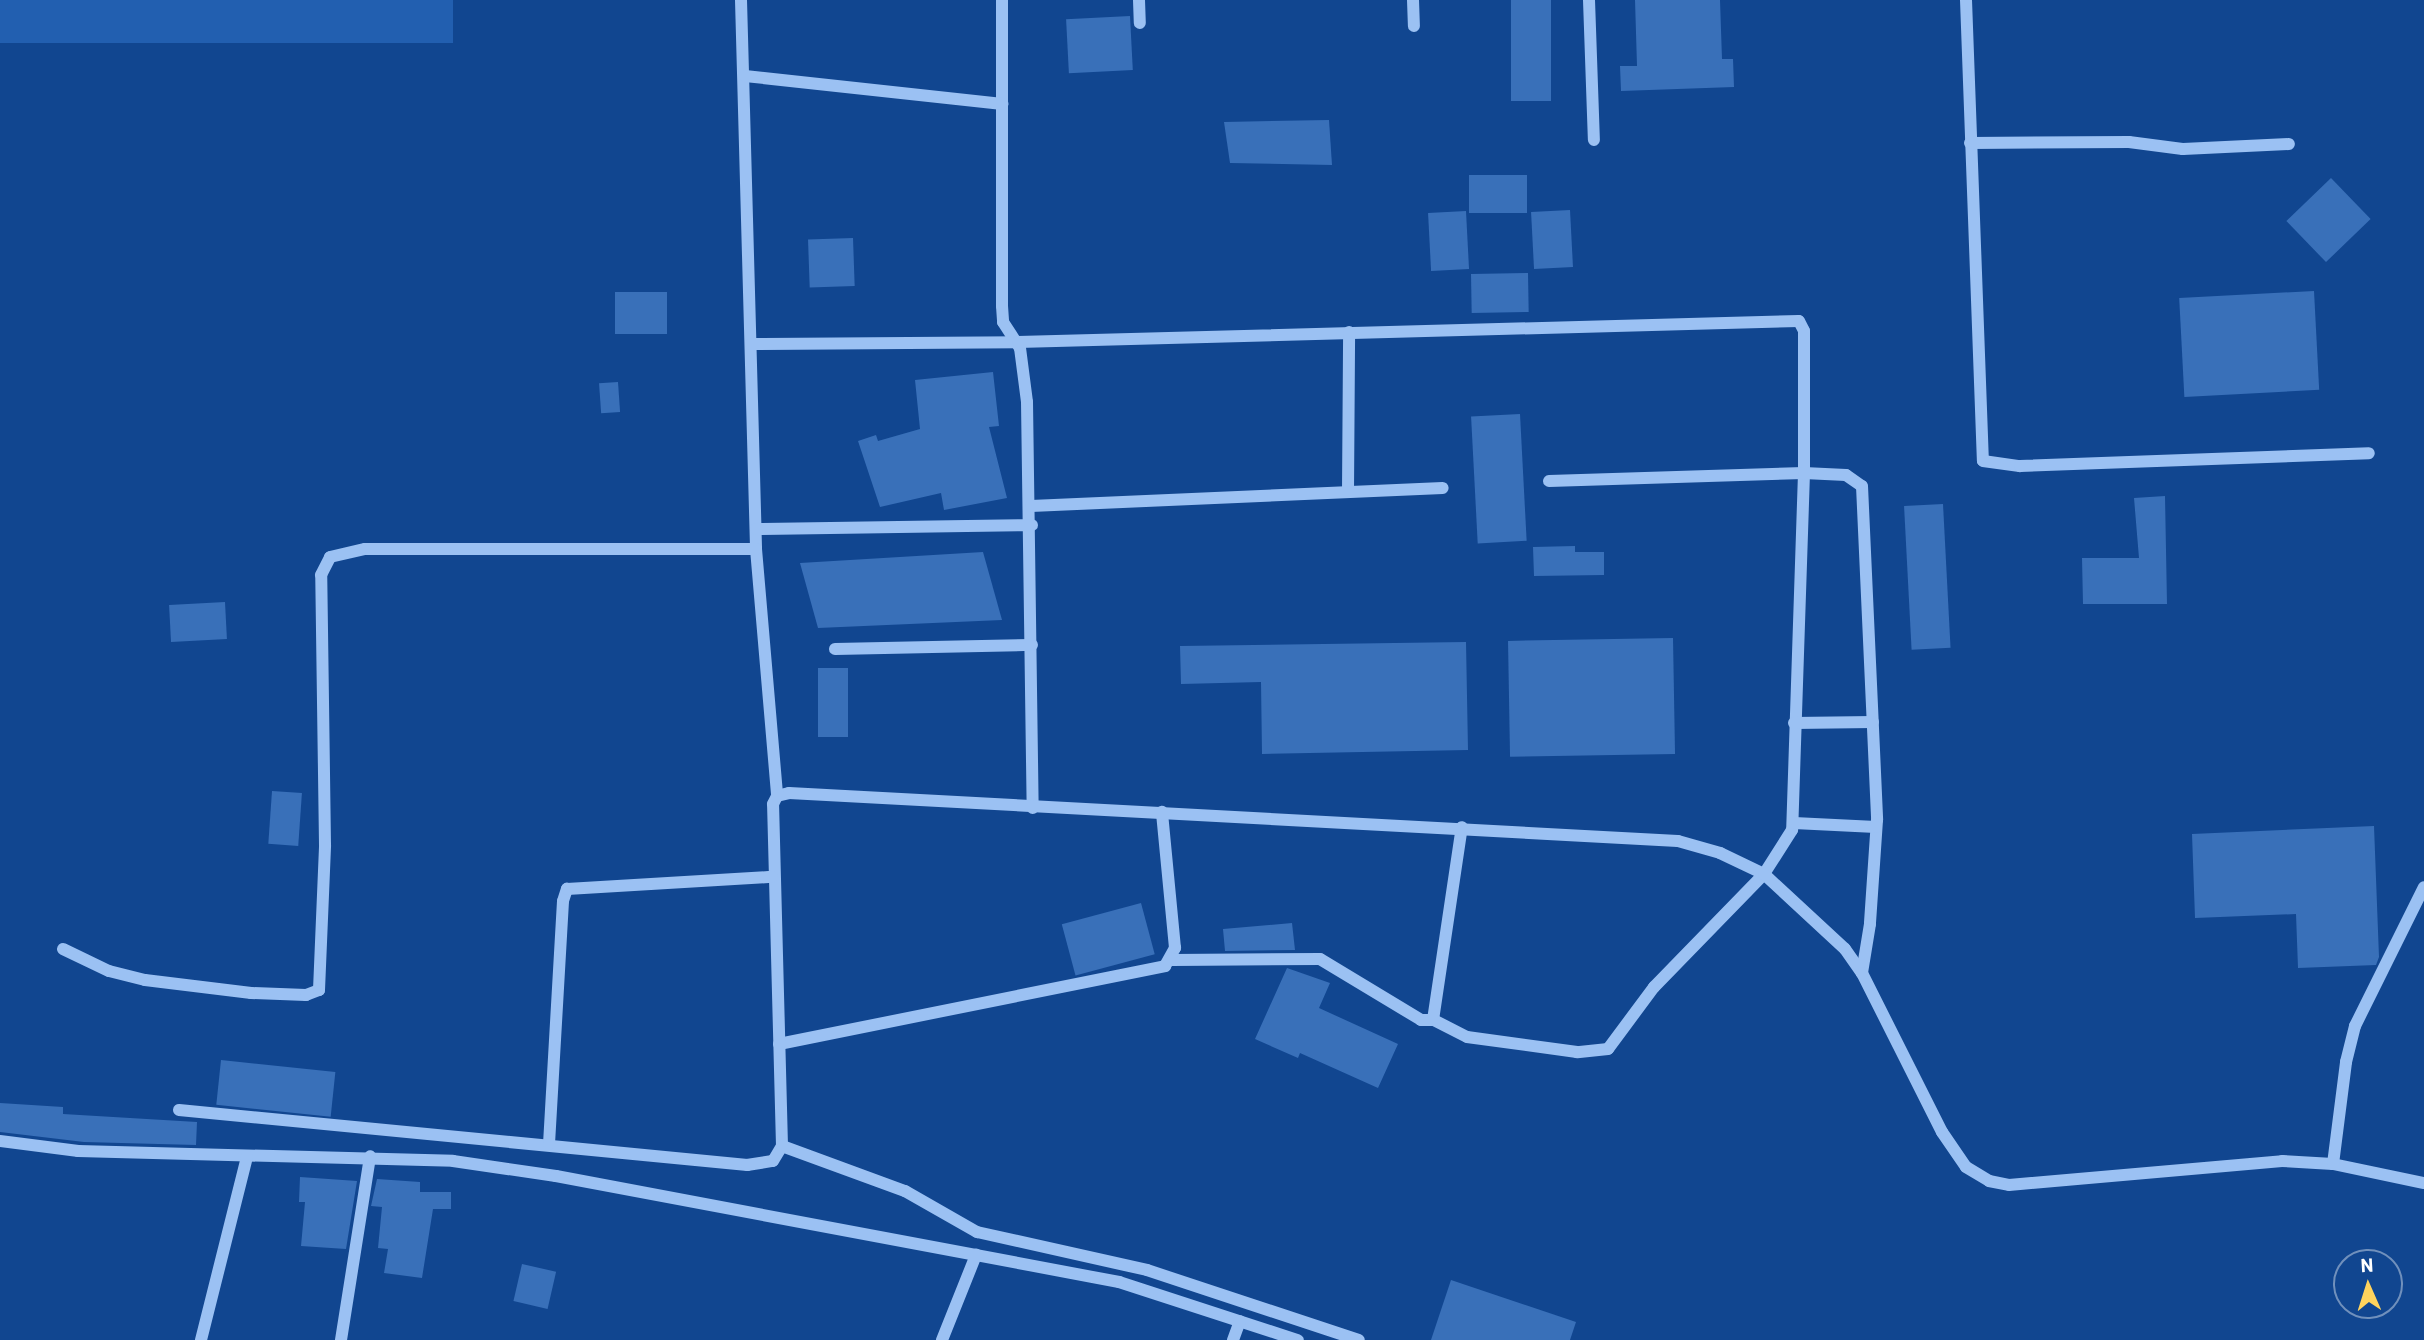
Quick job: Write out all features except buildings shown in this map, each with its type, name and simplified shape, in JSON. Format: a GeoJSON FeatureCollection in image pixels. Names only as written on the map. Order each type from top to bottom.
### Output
{"type":"FeatureCollection","features":[{"type":"Feature","properties":{"kind":"street"},"geometry":{"type":"LineString","coordinates":[[179,1110],[747,1165],[773,1161],[782,1146],[772,877],[777,796],[756,549],[741,0]]}},
{"type":"Feature","properties":{"kind":"street"},"geometry":{"type":"LineString","coordinates":[[1002,0],[1002,318],[1017,342],[1027,402],[1031,506],[1032,808]]}},
{"type":"Feature","properties":{"kind":"street"},"geometry":{"type":"LineString","coordinates":[[1139,0],[1140,23]]}},
{"type":"Feature","properties":{"kind":"street"},"geometry":{"type":"LineString","coordinates":[[1413,0],[1414,26]]}},
{"type":"Feature","properties":{"kind":"street"},"geometry":{"type":"LineString","coordinates":[[1589,0],[1594,140]]}},
{"type":"Feature","properties":{"kind":"street"},"geometry":{"type":"LineString","coordinates":[[1966,0],[1983,461],[2020,466],[2369,453]]}},
{"type":"Feature","properties":{"kind":"street"},"geometry":{"type":"LineString","coordinates":[[745,76],[1002,104]]}},
{"type":"Feature","properties":{"kind":"street"},"geometry":{"type":"LineString","coordinates":[[1970,143],[2116,142],[2183,149],[2289,144]]}},
{"type":"Feature","properties":{"kind":"street"},"geometry":{"type":"LineString","coordinates":[[751,344],[1017,342],[1799,321],[1804,331],[1804,473],[1794,723],[1794,823],[1764,874],[1654,987],[1608,1049],[1577,1052],[1468,1037],[1433,1020],[1421,1020],[1320,959],[1172,960],[1152,970],[779,1044]]}},
{"type":"Feature","properties":{"kind":"street"},"geometry":{"type":"LineString","coordinates":[[1348,492],[1349,332]]}},
{"type":"Feature","properties":{"kind":"street"},"geometry":{"type":"LineString","coordinates":[[1549,481],[1804,473],[1846,475],[1864,490],[1876,827],[1870,924],[1862,973]]}},
{"type":"Feature","properties":{"kind":"street"},"geometry":{"type":"LineString","coordinates":[[1031,506],[1443,488]]}},
{"type":"Feature","properties":{"kind":"street"},"geometry":{"type":"LineString","coordinates":[[756,529],[1031,525]]}},
{"type":"Feature","properties":{"kind":"street"},"geometry":{"type":"LineString","coordinates":[[63,949],[109,971],[145,981],[262,993],[306,995],[319,990],[325,845],[321,575],[330,557],[365,549],[756,549]]}},
{"type":"Feature","properties":{"kind":"street"},"geometry":{"type":"LineString","coordinates":[[835,649],[1032,645]]}},
{"type":"Feature","properties":{"kind":"street"},"geometry":{"type":"LineString","coordinates":[[1794,723],[1873,722]]}},
{"type":"Feature","properties":{"kind":"street"},"geometry":{"type":"LineString","coordinates":[[777,796],[789,793],[1032,808],[1462,827],[1678,841],[1720,853],[1764,874],[1815,916],[1862,973],[1942,1132],[1966,1167],[1989,1181],[2009,1185],[2282,1161],[2333,1164],[2420,1182],[2424,1196]]}},
{"type":"Feature","properties":{"kind":"street"},"geometry":{"type":"LineString","coordinates":[[1162,812],[1175,948],[1172,960]]}},
{"type":"Feature","properties":{"kind":"street"},"geometry":{"type":"LineString","coordinates":[[1794,823],[1876,827]]}},
{"type":"Feature","properties":{"kind":"street"},"geometry":{"type":"LineString","coordinates":[[1433,1020],[1462,827]]}},
{"type":"Feature","properties":{"kind":"street"},"geometry":{"type":"LineString","coordinates":[[549,1144],[563,901],[568,889],[772,877]]}},
{"type":"Feature","properties":{"kind":"street"},"geometry":{"type":"LineString","coordinates":[[2333,1164],[2346,1062],[2355,1026],[2424,887]]}},
{"type":"Feature","properties":{"kind":"street"},"geometry":{"type":"LineString","coordinates":[[0,1141],[78,1151],[247,1157],[370,1156],[453,1161],[556,1176],[1119,1282],[1298,1340]]}},
{"type":"Feature","properties":{"kind":"street"},"geometry":{"type":"LineString","coordinates":[[782,1146],[905,1191],[977,1232],[1147,1270],[1359,1340]]}},
{"type":"Feature","properties":{"kind":"street"},"geometry":{"type":"LineString","coordinates":[[341,1340],[370,1156]]}},
{"type":"Feature","properties":{"kind":"street"},"geometry":{"type":"LineString","coordinates":[[201,1340],[247,1157]]}},
{"type":"Feature","properties":{"kind":"street"},"geometry":{"type":"LineString","coordinates":[[942,1340],[976,1255]]}},
{"type":"Feature","properties":{"kind":"street"},"geometry":{"type":"LineString","coordinates":[[1233,1340],[1240,1321]]}},
{"type":"Feature","properties":{"kind":"shaded area"},"geometry":{"type":"Polygon","coordinates":[[[0,0],[453,0],[453,43],[0,43],[0,0]]]}}]}
